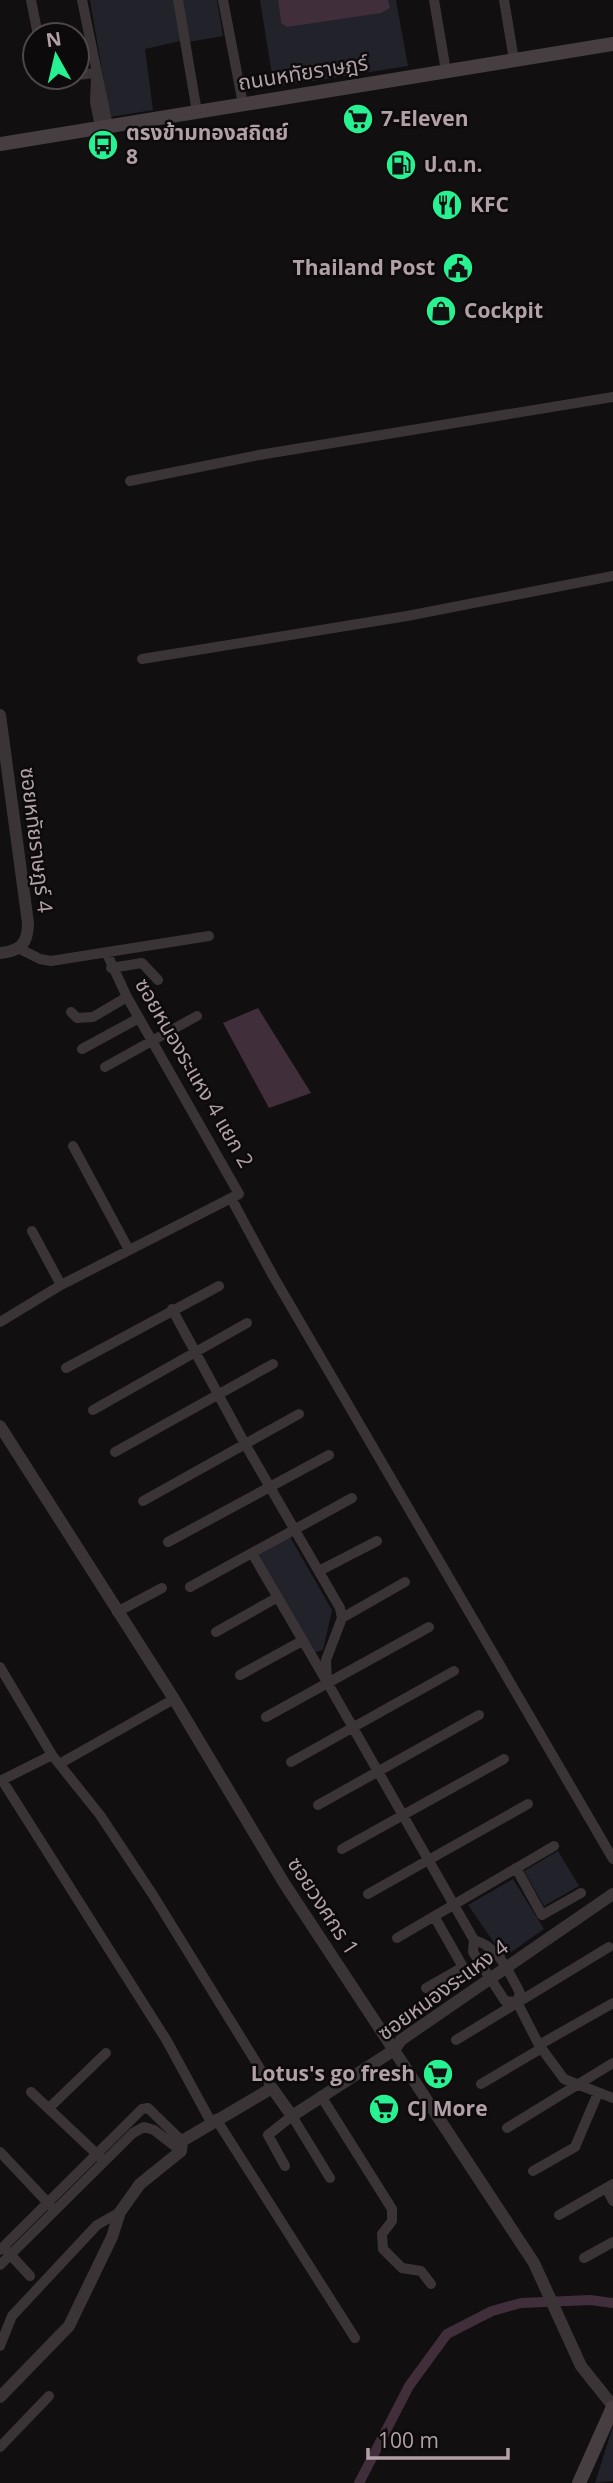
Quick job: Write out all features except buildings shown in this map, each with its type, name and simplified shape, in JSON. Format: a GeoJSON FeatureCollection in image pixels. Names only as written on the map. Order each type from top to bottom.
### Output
{"type":"FeatureCollection","features":[{"type":"Feature","properties":{"kind":"main road","name":"ถนนหทัยราษฎร์"},"geometry":{"type":"LineString","coordinates":[[0,144],[613,44]]}},
{"type":"Feature","properties":{"kind":"main road"},"geometry":{"type":"LineString","coordinates":[[579,2483],[613,2407]]}},
{"type":"Feature","properties":{"kind":"street"},"geometry":{"type":"LineString","coordinates":[[31,0],[35,21]]}},
{"type":"Feature","properties":{"kind":"street"},"geometry":{"type":"LineString","coordinates":[[82,0],[95,75],[95,102],[104,127]]}},
{"type":"Feature","properties":{"kind":"street"},"geometry":{"type":"LineString","coordinates":[[178,0],[197,112]]}},
{"type":"Feature","properties":{"kind":"street"},"geometry":{"type":"LineString","coordinates":[[223,0],[243,104]]}},
{"type":"Feature","properties":{"kind":"street"},"geometry":{"type":"LineString","coordinates":[[434,0],[446,71]]}},
{"type":"Feature","properties":{"kind":"street"},"geometry":{"type":"LineString","coordinates":[[504,0],[514,60]]}},
{"type":"Feature","properties":{"kind":"street"},"geometry":{"type":"LineString","coordinates":[[130,481],[260,455],[613,397]]}},
{"type":"Feature","properties":{"kind":"street"},"geometry":{"type":"LineString","coordinates":[[142,659],[394,618],[613,576]]}},
{"type":"Feature","properties":{"kind":"street","name":"ซอยหทัยราษฎร์ 4"},"geometry":{"type":"LineString","coordinates":[[0,715],[28,922],[25,944],[20,949]]}},
{"type":"Feature","properties":{"kind":"street","name":"ซอยหนองระแหง 4 แยก 2"},"geometry":{"type":"LineString","coordinates":[[20,949],[51,961],[209,936]]}},
{"type":"Feature","properties":{"kind":"street"},"geometry":{"type":"LineString","coordinates":[[0,953],[20,949]]}},
{"type":"Feature","properties":{"kind":"street","name":"ซอยหนองระแหง 4 แยก 2"},"geometry":{"type":"LineString","coordinates":[[0,1322],[61,1285],[233,1200],[239,1194],[238,1186],[111,968],[107,954]]}},
{"type":"Feature","properties":{"kind":"street"},"geometry":{"type":"LineString","coordinates":[[111,968],[142,962],[158,980]]}},
{"type":"Feature","properties":{"kind":"street"},"geometry":{"type":"LineString","coordinates":[[71,1013],[77,1018],[93,1017],[127,997]]}},
{"type":"Feature","properties":{"kind":"street"},"geometry":{"type":"LineString","coordinates":[[105,1067],[151,1039],[197,1016]]}},
{"type":"Feature","properties":{"kind":"street"},"geometry":{"type":"LineString","coordinates":[[82,1049],[139,1018]]}},
{"type":"Feature","properties":{"kind":"street"},"geometry":{"type":"LineString","coordinates":[[73,1146],[129,1250]]}},
{"type":"Feature","properties":{"kind":"street"},"geometry":{"type":"LineString","coordinates":[[233,1200],[266,1265],[613,1859]]}},
{"type":"Feature","properties":{"kind":"street"},"geometry":{"type":"LineString","coordinates":[[32,1231],[61,1285]]}},
{"type":"Feature","properties":{"kind":"street"},"geometry":{"type":"LineString","coordinates":[[66,1368],[219,1286]]}},
{"type":"Feature","properties":{"kind":"street"},"geometry":{"type":"LineString","coordinates":[[172,1309],[245,1444],[340,1608],[342,1618],[326,1660],[327,1682]]}},
{"type":"Feature","properties":{"kind":"street"},"geometry":{"type":"LineString","coordinates":[[93,1410],[247,1323]]}},
{"type":"Feature","properties":{"kind":"street"},"geometry":{"type":"LineString","coordinates":[[115,1452],[273,1364]]}},
{"type":"Feature","properties":{"kind":"street"},"geometry":{"type":"LineString","coordinates":[[143,1501],[299,1414]]}},
{"type":"Feature","properties":{"kind":"street","name":"ซอยวงศกร 1"},"geometry":{"type":"LineString","coordinates":[[0,1426],[174,1699],[285,1883],[534,2263],[581,2366],[613,2407]]}},
{"type":"Feature","properties":{"kind":"street"},"geometry":{"type":"LineString","coordinates":[[168,1542],[329,1455]]}},
{"type":"Feature","properties":{"kind":"street"},"geometry":{"type":"LineString","coordinates":[[190,1587],[352,1498]]}},
{"type":"Feature","properties":{"kind":"street"},"geometry":{"type":"LineString","coordinates":[[319,1571],[377,1541]]}},
{"type":"Feature","properties":{"kind":"street"},"geometry":{"type":"LineString","coordinates":[[252,1553],[474,1940],[473,1952],[505,2001],[517,2002]]}},
{"type":"Feature","properties":{"kind":"street"},"geometry":{"type":"LineString","coordinates":[[342,1618],[405,1582]]}},
{"type":"Feature","properties":{"kind":"street"},"geometry":{"type":"LineString","coordinates":[[117,1612],[162,1588]]}},
{"type":"Feature","properties":{"kind":"street"},"geometry":{"type":"LineString","coordinates":[[216,1632],[278,1597]]}},
{"type":"Feature","properties":{"kind":"street"},"geometry":{"type":"LineString","coordinates":[[266,1717],[429,1627]]}},
{"type":"Feature","properties":{"kind":"street"},"geometry":{"type":"LineString","coordinates":[[240,1675],[302,1641]]}},
{"type":"Feature","properties":{"kind":"street"},"geometry":{"type":"LineString","coordinates":[[0,1667],[52,1755],[61,1763],[153,1895],[330,2178]]}},
{"type":"Feature","properties":{"kind":"street"},"geometry":{"type":"LineString","coordinates":[[291,1762],[454,1671]]}},
{"type":"Feature","properties":{"kind":"street"},"geometry":{"type":"LineString","coordinates":[[61,1763],[174,1699]]}},
{"type":"Feature","properties":{"kind":"street"},"geometry":{"type":"LineString","coordinates":[[318,1805],[479,1715]]}},
{"type":"Feature","properties":{"kind":"street"},"geometry":{"type":"LineString","coordinates":[[52,1755],[2,1780],[214,2120],[355,2338]]}},
{"type":"Feature","properties":{"kind":"street"},"geometry":{"type":"LineString","coordinates":[[342,1850],[504,1759]]}},
{"type":"Feature","properties":{"kind":"street"},"geometry":{"type":"LineString","coordinates":[[368,1894],[528,1804]]}},
{"type":"Feature","properties":{"kind":"street"},"geometry":{"type":"LineString","coordinates":[[397,1938],[554,1846]]}},
{"type":"Feature","properties":{"kind":"street"},"geometry":{"type":"LineString","coordinates":[[516,1868],[542,1915],[581,1893]]}},
{"type":"Feature","properties":{"kind":"street","name":"ซอยหนองระแหง 4"},"geometry":{"type":"LineString","coordinates":[[292,2116],[394,2050],[401,2040],[613,1894]]}},
{"type":"Feature","properties":{"kind":"street"},"geometry":{"type":"LineString","coordinates":[[426,1988],[463,1967],[434,1916]]}},
{"type":"Feature","properties":{"kind":"street"},"geometry":{"type":"LineString","coordinates":[[474,1940],[488,1944],[506,1968],[520,1993],[517,2002],[540,2046],[564,2079],[575,2086],[613,2098]]}},
{"type":"Feature","properties":{"kind":"street"},"geometry":{"type":"LineString","coordinates":[[456,2040],[609,1947]]}},
{"type":"Feature","properties":{"kind":"street"},"geometry":{"type":"LineString","coordinates":[[481,2084],[613,2003]]}},
{"type":"Feature","properties":{"kind":"street"},"geometry":{"type":"LineString","coordinates":[[49,2108],[106,2053]]}},
{"type":"Feature","properties":{"kind":"street"},"geometry":{"type":"LineString","coordinates":[[507,2128],[613,2063]]}},
{"type":"Feature","properties":{"kind":"street"},"geometry":{"type":"LineString","coordinates":[[0,2397],[69,2326],[112,2237],[120,2212],[140,2184],[214,2120],[272,2088]]}},
{"type":"Feature","properties":{"kind":"street"},"geometry":{"type":"LineString","coordinates":[[31,2092],[100,2157]]}},
{"type":"Feature","properties":{"kind":"street"},"geometry":{"type":"LineString","coordinates":[[533,2171],[575,2147],[597,2093]]}},
{"type":"Feature","properties":{"kind":"street"},"geometry":{"type":"LineString","coordinates":[[321,2096],[392,2209],[393,2221],[382,2234],[383,2249],[402,2268],[421,2271],[431,2284]]}},
{"type":"Feature","properties":{"kind":"street"},"geometry":{"type":"LineString","coordinates":[[0,2265],[4,2248],[52,2207],[100,2157],[135,2115],[148,2108],[181,2146]]}},
{"type":"Feature","properties":{"kind":"street"},"geometry":{"type":"LineString","coordinates":[[285,2166],[268,2135],[292,2116]]}},
{"type":"Feature","properties":{"kind":"street"},"geometry":{"type":"LineString","coordinates":[[100,2157],[144,2127],[181,2146]]}},
{"type":"Feature","properties":{"kind":"street"},"geometry":{"type":"LineString","coordinates":[[0,2152],[52,2207]]}},
{"type":"Feature","properties":{"kind":"street"},"geometry":{"type":"LineString","coordinates":[[559,2215],[609,2186],[613,2201]]}},
{"type":"Feature","properties":{"kind":"street"},"geometry":{"type":"LineString","coordinates":[[0,2346],[12,2316],[97,2225],[120,2212]]}},
{"type":"Feature","properties":{"kind":"street"},"geometry":{"type":"LineString","coordinates":[[584,2258],[613,2242]]}},
{"type":"Feature","properties":{"kind":"street"},"geometry":{"type":"LineString","coordinates":[[4,2248],[30,2276]]}},
{"type":"Feature","properties":{"kind":"street"},"geometry":{"type":"LineString","coordinates":[[0,2447],[48,2396]]}},
{"type":"Feature","properties":{"kind":"shaded area"},"geometry":{"type":"Polygon","coordinates":[[[90,0],[174,0],[180,41],[145,49],[153,110],[110,117],[90,0]]]}},
{"type":"Feature","properties":{"kind":"shaded area"},"geometry":{"type":"Polygon","coordinates":[[[181,0],[217,0],[223,36],[188,42],[181,0]]]}},
{"type":"Feature","properties":{"kind":"shaded area"},"geometry":{"type":"Polygon","coordinates":[[[260,0],[278,0],[281,22],[287,27],[389,8],[388,0],[396,0],[408,66],[274,87],[260,0]]]}},
{"type":"Feature","properties":{"kind":"shaded area"},"geometry":{"type":"Polygon","coordinates":[[[278,0],[388,0],[390,8],[381,13],[287,27],[281,23],[278,0]]]}},
{"type":"Feature","properties":{"kind":"shaded area"},"geometry":{"type":"Polygon","coordinates":[[[258,1008],[311,1093],[269,1108],[223,1023],[258,1008]]]}},
{"type":"Feature","properties":{"kind":"shaded area"},"geometry":{"type":"Polygon","coordinates":[[[290,1537],[332,1610],[323,1650],[315,1652],[259,1555],[290,1537]]]}},
{"type":"Feature","properties":{"kind":"shaded area"},"geometry":{"type":"Polygon","coordinates":[[[558,1851],[579,1886],[544,1906],[524,1871],[558,1851]]]}},
{"type":"Feature","properties":{"kind":"shaded area"},"geometry":{"type":"Polygon","coordinates":[[[513,1879],[544,1929],[504,1957],[468,1905],[513,1879]]]}},
{"type":"Feature","properties":{"kind":"shaded area"},"geometry":{"type":"Polygon","coordinates":[[[613,2426],[613,2481],[595,2483],[613,2426]]]}},
{"type":"Feature","properties":{"kind":"waterway"},"geometry":{"type":"LineString","coordinates":[[359,2483],[409,2386],[447,2334],[492,2311],[521,2303],[590,2300],[613,2303]]}},
{"type":"Feature","properties":{"kind":"place","name":"7-Eleven"},"geometry":{"type":"Point","coordinates":[358,119]}},
{"type":"Feature","properties":{"kind":"place","name":"ตรงข้ามทองสถิตย์ 8"},"geometry":{"type":"Point","coordinates":[103,145]}},
{"type":"Feature","properties":{"kind":"place","name":"ป.ต.ท."},"geometry":{"type":"Point","coordinates":[401,165]}},
{"type":"Feature","properties":{"kind":"place","name":"KFC"},"geometry":{"type":"Point","coordinates":[447,205]}},
{"type":"Feature","properties":{"kind":"place","name":"Thailand Post"},"geometry":{"type":"Point","coordinates":[458,268]}},
{"type":"Feature","properties":{"kind":"place","name":"Cockpit"},"geometry":{"type":"Point","coordinates":[441,311]}},
{"type":"Feature","properties":{"kind":"place","name":"Lotus's go fresh"},"geometry":{"type":"Point","coordinates":[438,2074]}},
{"type":"Feature","properties":{"kind":"place","name":"CJ More"},"geometry":{"type":"Point","coordinates":[384,2109]}}]}
